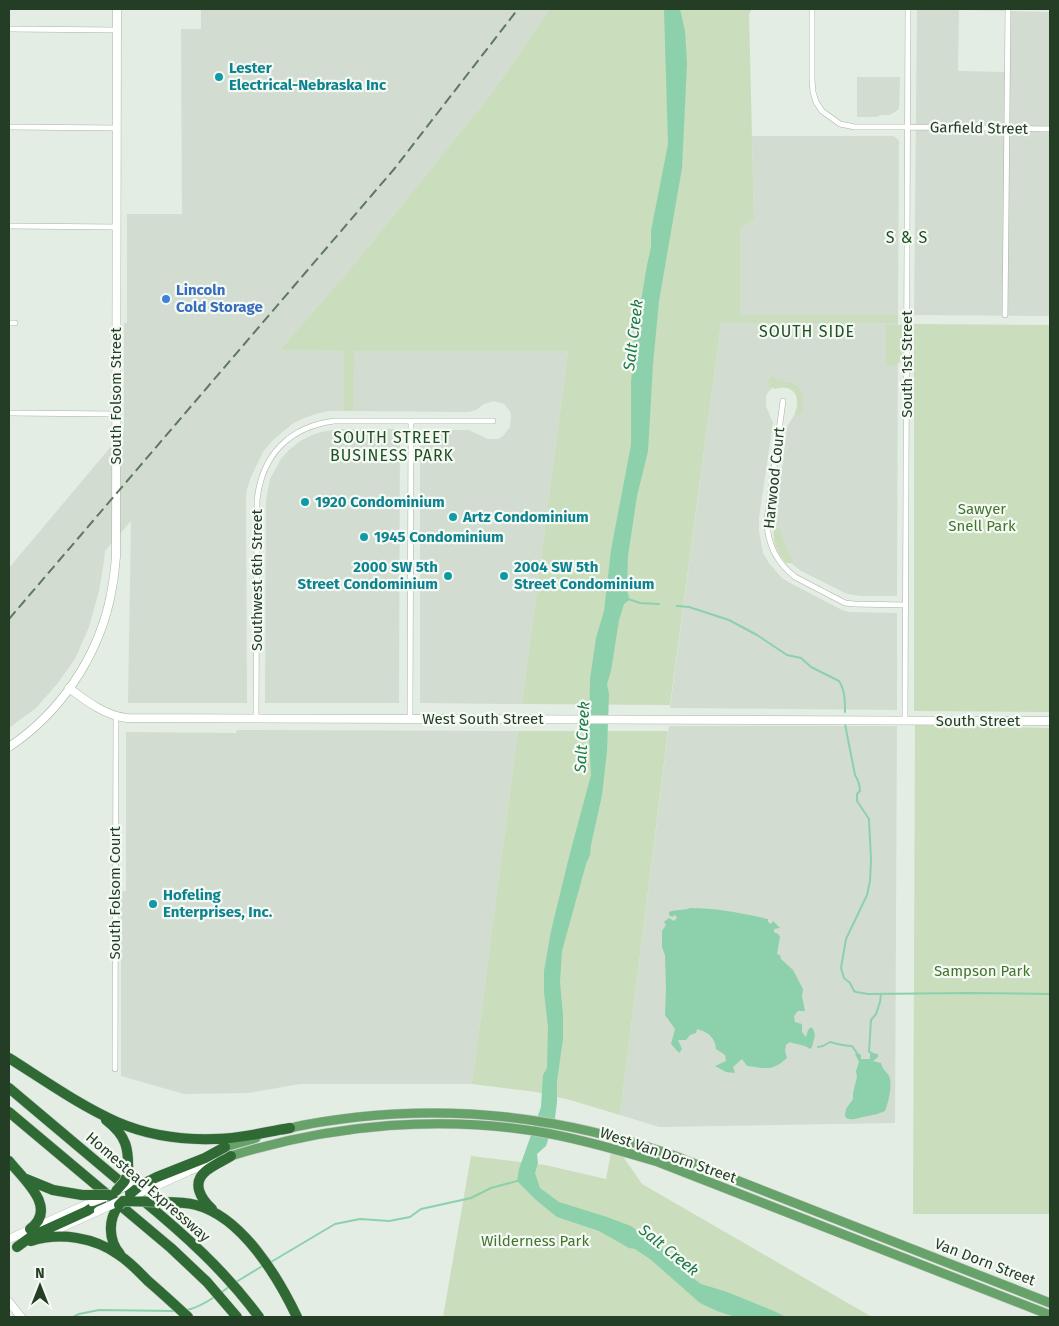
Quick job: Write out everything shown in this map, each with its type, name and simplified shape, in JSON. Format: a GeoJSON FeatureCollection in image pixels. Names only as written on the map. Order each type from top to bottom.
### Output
{"type":"FeatureCollection","features":[{"type":"Feature","properties":{"kind":"highway"},"geometry":{"type":"LineString","coordinates":[[9,1058],[93,1110],[115,1127],[124,1140],[128,1155],[128,1174],[124,1182],[101,1201],[32,1236],[13,1249]]}},
{"type":"Feature","properties":{"kind":"highway","name":"Homestead Expressway"},"geometry":{"type":"LineString","coordinates":[[9,1088],[181,1232],[216,1266],[259,1317]]}},
{"type":"Feature","properties":{"kind":"highway"},"geometry":{"type":"LineString","coordinates":[[93,1110],[133,1128],[181,1138],[216,1139],[290,1128]]}},
{"type":"Feature","properties":{"kind":"highway","name":"Homestead Expressway"},"geometry":{"type":"LineString","coordinates":[[9,1112],[171,1248],[196,1271],[236,1317]]}},
{"type":"Feature","properties":{"kind":"highway"},"geometry":{"type":"LineString","coordinates":[[127,1262],[115,1246],[111,1231],[111,1221],[116,1208],[142,1185],[157,1177],[205,1158],[228,1152]]}},
{"type":"Feature","properties":{"kind":"highway"},"geometry":{"type":"LineString","coordinates":[[228,1152],[205,1171],[199,1187],[202,1198],[259,1253],[278,1281],[297,1317]]}},
{"type":"Feature","properties":{"kind":"highway"},"geometry":{"type":"LineString","coordinates":[[9,1161],[36,1194],[41,1207],[38,1221],[30,1229]]}},
{"type":"Feature","properties":{"kind":"highway"},"geometry":{"type":"LineString","coordinates":[[18,1172],[26,1179],[53,1190],[82,1195],[101,1201],[126,1198],[195,1204],[226,1221]]}},
{"type":"Feature","properties":{"kind":"highway"},"geometry":{"type":"LineString","coordinates":[[30,1241],[47,1237],[63,1237],[78,1238],[100,1244],[118,1254],[188,1317]]}},
{"type":"Feature","properties":{"kind":"main road","name":"West Van Dorn Street"},"geometry":{"type":"LineString","coordinates":[[228,1152],[290,1128],[390,1114],[446,1113],[498,1116],[554,1123],[600,1133],[675,1156],[909,1248]]}},
{"type":"Feature","properties":{"kind":"main road","name":"West Van Dorn Street"},"geometry":{"type":"LineString","coordinates":[[228,1152],[342,1131],[410,1125],[491,1126],[550,1134],[598,1144],[658,1162],[910,1260]]}},
{"type":"Feature","properties":{"kind":"main road","name":"Van Dorn Street"},"geometry":{"type":"LineString","coordinates":[[909,1248],[1050,1302]]}},
{"type":"Feature","properties":{"kind":"main road","name":"Van Dorn Street"},"geometry":{"type":"LineString","coordinates":[[910,1260],[1050,1315]]}},
{"type":"Feature","properties":{"kind":"street","name":"South Folsom Street"},"geometry":{"type":"LineString","coordinates":[[9,747],[45,717],[70,688],[81,671],[98,638],[110,599],[114,578],[116,557],[118,9]]}},
{"type":"Feature","properties":{"kind":"street","name":"Garfield Street"},"geometry":{"type":"LineString","coordinates":[[812,9],[812,86],[816,102],[822,111],[840,124],[855,127],[1050,128]]}},
{"type":"Feature","properties":{"kind":"street","name":"South 1st Street"},"geometry":{"type":"LineString","coordinates":[[905,720],[908,9]]}},
{"type":"Feature","properties":{"kind":"street"},"geometry":{"type":"LineString","coordinates":[[1005,315],[1008,9]]}},
{"type":"Feature","properties":{"kind":"street"},"geometry":{"type":"LineString","coordinates":[[9,29],[117,30]]}},
{"type":"Feature","properties":{"kind":"street"},"geometry":{"type":"LineString","coordinates":[[9,127],[117,128]]}},
{"type":"Feature","properties":{"kind":"street"},"geometry":{"type":"LineString","coordinates":[[9,226],[117,227]]}},
{"type":"Feature","properties":{"kind":"street","name":"Harwood Court"},"geometry":{"type":"LineString","coordinates":[[783,402],[768,520],[768,538],[776,558],[795,577],[846,603],[906,605]]}},
{"type":"Feature","properties":{"kind":"street"},"geometry":{"type":"LineString","coordinates":[[9,413],[116,414]]}},
{"type":"Feature","properties":{"kind":"street"},"geometry":{"type":"LineString","coordinates":[[410,719],[411,421]]}},
{"type":"Feature","properties":{"kind":"street","name":"Southwest 6th Street"},"geometry":{"type":"LineString","coordinates":[[256,718],[257,500],[261,477],[266,466],[280,447],[300,431],[322,422],[493,421]]}},
{"type":"Feature","properties":{"kind":"street","name":"West South Street"},"geometry":{"type":"LineString","coordinates":[[70,688],[95,706],[116,716],[127,718],[905,720]]}},
{"type":"Feature","properties":{"kind":"street","name":"South Folsom Court"},"geometry":{"type":"LineString","coordinates":[[115,1069],[116,716]]}},
{"type":"Feature","properties":{"kind":"street","name":"South Street"},"geometry":{"type":"LineString","coordinates":[[905,720],[1050,721]]}},
{"type":"Feature","properties":{"kind":"street"},"geometry":{"type":"LineString","coordinates":[[9,1239],[142,1185]]}},
{"type":"Feature","properties":{"kind":"street"},"geometry":{"type":"LineString","coordinates":[[13,1249],[101,1201],[126,1198]]}},
{"type":"Feature","properties":{"kind":"street"},"geometry":{"type":"LineString","coordinates":[[9,1302],[21,1317]]}},
{"type":"Feature","properties":{"kind":"shaded area"},"geometry":{"type":"Polygon","coordinates":[[[201,9],[550,9],[491,94],[357,261],[280,350],[345,351],[344,411],[329,411],[315,414],[292,424],[272,441],[263,452],[247,489],[247,703],[128,703],[131,521],[105,551],[99,591],[89,627],[75,659],[36,708],[9,728],[9,568],[124,431],[124,323],[127,323],[127,214],[182,214],[181,29],[201,29],[201,9]]]}},
{"type":"Feature","properties":{"kind":"shaded area"},"geometry":{"type":"Polygon","coordinates":[[[664,9],[680,9],[685,31],[687,64],[682,168],[659,301],[648,451],[637,496],[628,556],[627,590],[629,598],[624,604],[619,620],[611,671],[607,684],[609,694],[607,751],[602,795],[590,855],[562,951],[560,982],[563,1039],[557,1081],[555,1118],[546,1146],[537,1154],[538,1163],[535,1173],[540,1188],[559,1202],[631,1226],[672,1256],[683,1271],[701,1284],[727,1292],[786,1317],[735,1317],[700,1303],[650,1259],[635,1249],[629,1248],[599,1231],[557,1217],[517,1181],[519,1169],[541,1107],[543,1075],[547,1068],[548,1027],[544,971],[551,931],[591,775],[589,734],[590,679],[596,638],[604,611],[611,550],[631,445],[631,383],[634,343],[651,247],[651,231],[668,144],[664,9]]]}},
{"type":"Feature","properties":{"kind":"shaded area"},"geometry":{"type":"Polygon","coordinates":[[[917,9],[1008,9],[1008,11],[1050,12],[1050,316],[914,315],[917,9]],[[959,10],[958,71],[1007,72],[1008,11],[959,10]]]}},
{"type":"Feature","properties":{"kind":"shaded area"},"geometry":{"type":"Polygon","coordinates":[[[857,77],[900,77],[899,109],[890,115],[857,117],[857,77]]]}},
{"type":"Feature","properties":{"kind":"shaded area"},"geometry":{"type":"Polygon","coordinates":[[[752,136],[894,136],[899,141],[898,315],[740,315],[740,229],[754,219],[752,136]]]}},
{"type":"Feature","properties":{"kind":"shaded area"},"geometry":{"type":"Polygon","coordinates":[[[721,323],[898,323],[897,596],[847,594],[801,571],[787,560],[776,537],[775,527],[787,427],[797,410],[799,396],[790,386],[776,385],[766,396],[766,406],[773,423],[759,518],[763,553],[782,578],[842,610],[849,612],[897,613],[897,710],[670,708],[721,323]]]}},
{"type":"Feature","properties":{"kind":"shaded area"},"geometry":{"type":"Polygon","coordinates":[[[353,350],[568,351],[522,704],[420,703],[420,435],[425,430],[469,430],[488,439],[498,439],[510,427],[510,411],[504,404],[494,401],[469,412],[353,411],[353,350]]]}},
{"type":"Feature","properties":{"kind":"shaded area"},"geometry":{"type":"Polygon","coordinates":[[[338,429],[400,429],[399,703],[265,703],[266,500],[270,479],[281,459],[300,441],[321,432],[338,429]]]}},
{"type":"Feature","properties":{"kind":"shaded area"},"geometry":{"type":"Polygon","coordinates":[[[669,726],[897,726],[895,1123],[659,1127],[620,1115],[669,726]]]}},
{"type":"Feature","properties":{"kind":"shaded area"},"geometry":{"type":"Polygon","coordinates":[[[237,730],[518,731],[472,1084],[300,1084],[249,1093],[184,1094],[121,1076],[121,891],[126,891],[126,732],[236,733],[237,730]]]}},
{"type":"Feature","properties":{"kind":"shaded area"},"geometry":{"type":"Polygon","coordinates":[[[690,908],[719,910],[768,919],[768,922],[771,924],[773,921],[780,928],[774,929],[774,932],[780,937],[777,954],[793,970],[803,989],[802,996],[805,1011],[798,1011],[794,1016],[795,1022],[802,1024],[802,1032],[806,1037],[808,1030],[811,1027],[813,1029],[815,1035],[810,1049],[790,1042],[786,1045],[787,1058],[777,1065],[769,1068],[747,1066],[742,1059],[733,1067],[735,1073],[726,1072],[715,1066],[726,1061],[725,1055],[716,1049],[712,1038],[704,1032],[697,1029],[696,1033],[690,1035],[686,1040],[678,1040],[682,1049],[679,1053],[671,1044],[675,1029],[665,1015],[665,955],[662,947],[662,931],[666,925],[664,922],[669,918],[674,921],[677,918],[675,915],[672,917],[669,915],[669,912],[690,908]]]}},
{"type":"Feature","properties":{"kind":"shaded area"},"geometry":{"type":"Polygon","coordinates":[[[872,1053],[878,1054],[878,1057],[873,1061],[881,1063],[889,1076],[889,1099],[885,1111],[851,1119],[846,1118],[845,1115],[846,1109],[853,1099],[857,1077],[856,1071],[859,1062],[855,1054],[861,1055],[861,1059],[870,1059],[870,1054],[872,1053]]]}},
{"type":"Feature","properties":{"kind":"green space"},"geometry":{"type":"Polygon","coordinates":[[[550,9],[752,9],[749,14],[754,219],[740,229],[740,315],[898,315],[898,323],[721,323],[670,705],[522,704],[568,351],[354,351],[353,411],[344,411],[344,351],[280,350],[357,261],[491,94],[550,9]]]}},
{"type":"Feature","properties":{"kind":"green space","name":"Sawyer Snell Park"},"geometry":{"type":"Polygon","coordinates":[[[914,324],[1050,325],[1050,712],[914,711],[914,324]]]}},
{"type":"Feature","properties":{"kind":"green space"},"geometry":{"type":"Polygon","coordinates":[[[886,325],[903,325],[902,357],[898,364],[894,366],[886,366],[886,325]]]}},
{"type":"Feature","properties":{"kind":"green space"},"geometry":{"type":"Polygon","coordinates":[[[772,376],[779,381],[793,383],[800,389],[803,404],[799,416],[795,413],[797,404],[793,391],[786,388],[775,389],[767,383],[772,376]]]}},
{"type":"Feature","properties":{"kind":"green space"},"geometry":{"type":"Polygon","coordinates":[[[776,528],[781,530],[783,541],[792,558],[791,563],[786,563],[776,548],[774,530],[776,528]]]}},
{"type":"Feature","properties":{"kind":"green space","name":"Sampson Park"},"geometry":{"type":"Polygon","coordinates":[[[915,725],[1050,728],[1050,1214],[913,1214],[915,725]]]}},
{"type":"Feature","properties":{"kind":"green space"},"geometry":{"type":"Polygon","coordinates":[[[518,731],[668,731],[620,1115],[536,1092],[472,1084],[518,731]]]}},
{"type":"Feature","properties":{"kind":"green space","name":"Wilderness Park"},"geometry":{"type":"Polygon","coordinates":[[[613,1142],[642,1184],[872,1317],[443,1317],[471,1156],[545,1165],[606,1179],[613,1142]]]}},
{"type":"Feature","properties":{"kind":"waterway"},"geometry":{"type":"LineString","coordinates":[[628,599],[640,603],[659,604]]}},
{"type":"Feature","properties":{"kind":"waterway"},"geometry":{"type":"LineString","coordinates":[[677,606],[689,607],[729,620],[757,635],[787,655],[801,658],[811,667],[839,681],[844,692],[845,712]]}},
{"type":"Feature","properties":{"kind":"waterway"},"geometry":{"type":"LineString","coordinates":[[845,724],[855,775],[860,787],[857,801],[869,819],[871,860],[867,895],[846,939],[841,968],[844,978],[850,983],[854,991],[868,994],[1050,994]]}},
{"type":"Feature","properties":{"kind":"waterway"},"geometry":{"type":"LineString","coordinates":[[872,1053],[869,1052],[871,1020],[876,1014],[881,994]]}},
{"type":"Feature","properties":{"kind":"waterway"},"geometry":{"type":"LineString","coordinates":[[818,1047],[830,1042],[852,1046],[857,1053]]}},
{"type":"Feature","properties":{"kind":"waterway"},"geometry":{"type":"LineString","coordinates":[[271,1262],[335,1224],[360,1219],[389,1221],[410,1217],[421,1209],[471,1198],[491,1188],[517,1181]]}},
{"type":"Feature","properties":{"kind":"waterway"},"geometry":{"type":"LineString","coordinates":[[236,1282],[264,1265]]}},
{"type":"Feature","properties":{"kind":"waterway"},"geometry":{"type":"LineString","coordinates":[[222,1292],[230,1286]]}},
{"type":"Feature","properties":{"kind":"waterway"},"geometry":{"type":"LineString","coordinates":[[187,1310],[216,1296]]}},
{"type":"Feature","properties":{"kind":"waterway"},"geometry":{"type":"LineString","coordinates":[[73,1317],[99,1310],[174,1311]]}},
{"type":"Feature","properties":{"kind":"railway"},"geometry":{"type":"LineString","coordinates":[[9,619],[395,168],[518,9]]}},
{"type":"Feature","properties":{"kind":"place","name":"Lester Electrical-Nebraska Inc"},"geometry":{"type":"Point","coordinates":[219,77]}},
{"type":"Feature","properties":{"kind":"place","name":"Lincoln Cold Storage"},"geometry":{"type":"Point","coordinates":[166,299]}},
{"type":"Feature","properties":{"kind":"place","name":"1920 Condominium"},"geometry":{"type":"Point","coordinates":[305,502]}},
{"type":"Feature","properties":{"kind":"place","name":"Artz Condominium"},"geometry":{"type":"Point","coordinates":[453,517]}},
{"type":"Feature","properties":{"kind":"place","name":"1945 Condominium"},"geometry":{"type":"Point","coordinates":[364,537]}},
{"type":"Feature","properties":{"kind":"place","name":"2000 SW 5th Street Condominium"},"geometry":{"type":"Point","coordinates":[448,576]}},
{"type":"Feature","properties":{"kind":"place","name":"2004 SW 5th Street Condominium"},"geometry":{"type":"Point","coordinates":[504,576]}},
{"type":"Feature","properties":{"kind":"place","name":"Hofeling Enterprises, Inc."},"geometry":{"type":"Point","coordinates":[153,904]}},
{"type":"Feature","properties":{"kind":"district","name":"S & S"},"geometry":{"type":"Point","coordinates":[907,237]}},
{"type":"Feature","properties":{"kind":"district","name":"SOUTH SIDE"},"geometry":{"type":"Point","coordinates":[807,331]}},
{"type":"Feature","properties":{"kind":"district","name":"SOUTH STREET BUSINESS PARK"},"geometry":{"type":"Point","coordinates":[392,446]}},
{"type":"Feature","properties":{"kind":"water label","name":"Salt Creek"},"geometry":{"type":"Point","coordinates":[633,335]}},
{"type":"Feature","properties":{"kind":"water label","name":"Salt Creek"},"geometry":{"type":"Point","coordinates":[582,737]}},
{"type":"Feature","properties":{"kind":"water label","name":"Salt Creek"},"geometry":{"type":"Point","coordinates":[669,1250]}}]}
